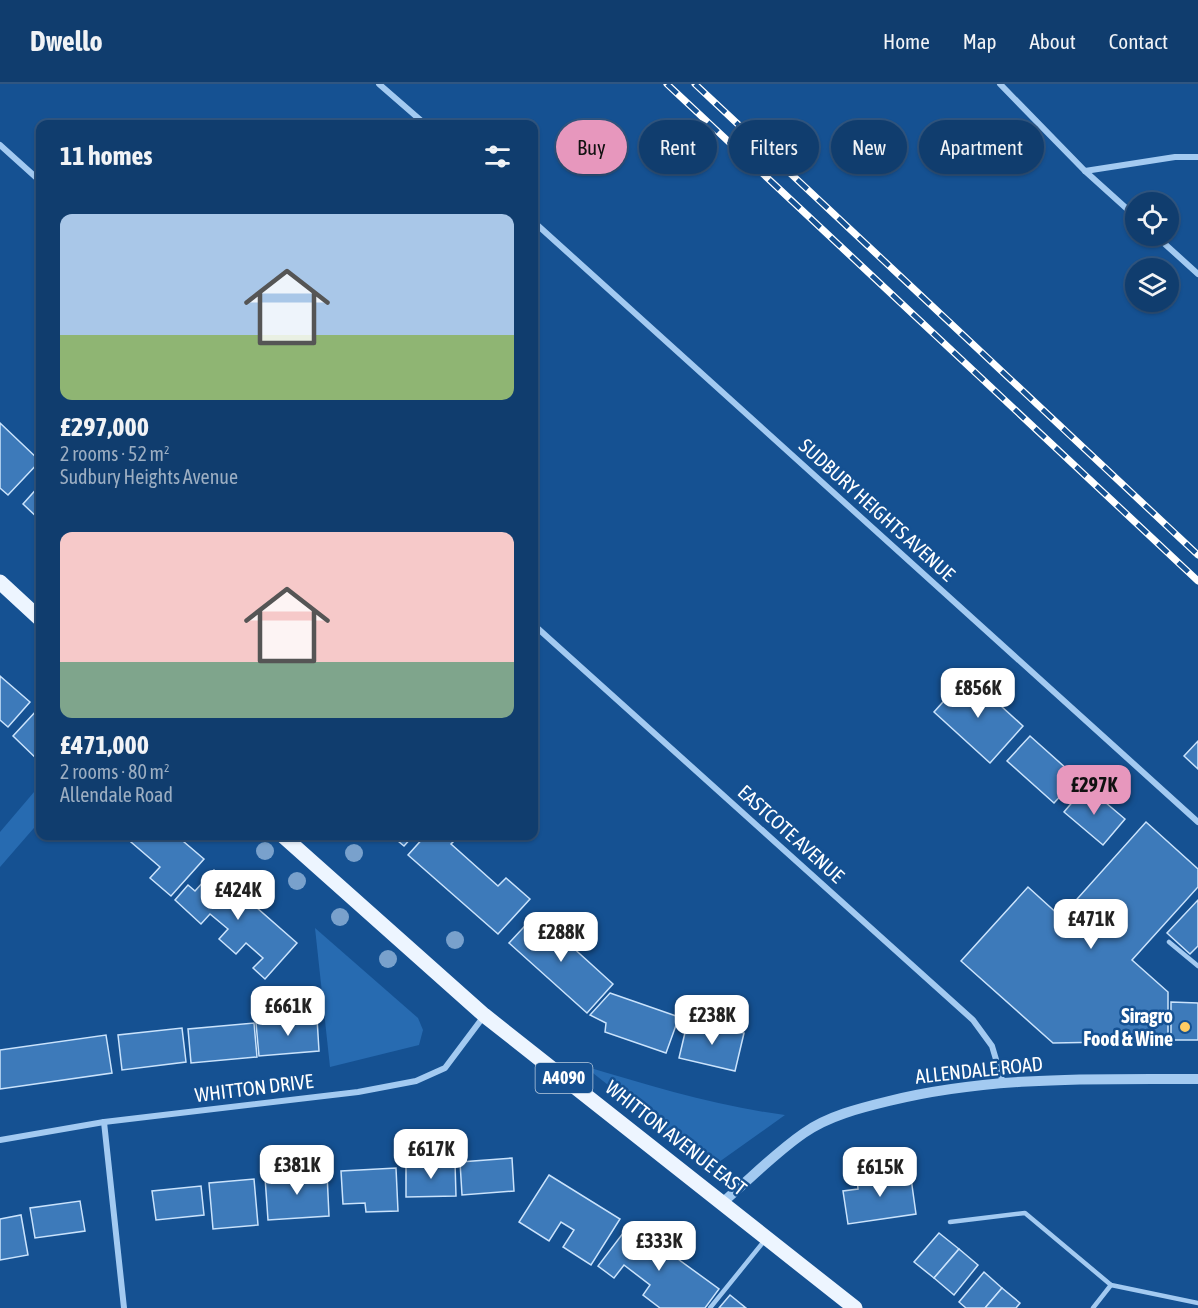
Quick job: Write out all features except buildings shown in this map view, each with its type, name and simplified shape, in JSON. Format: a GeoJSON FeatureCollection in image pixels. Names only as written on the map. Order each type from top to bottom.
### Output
{"type":"FeatureCollection","features":[{"type":"Feature","properties":{"kind":"main road"},"geometry":{"type":"LineString","coordinates":[[0,582],[36,615]]}},
{"type":"Feature","properties":{"kind":"main road","name":"WHITTON AVENUE EAST"},"geometry":{"type":"LineString","coordinates":[[287,840],[484,1015],[767,1236],[855,1308]]}},
{"type":"Feature","properties":{"kind":"street"},"geometry":{"type":"LineString","coordinates":[[379,84],[420,120]]}},
{"type":"Feature","properties":{"kind":"street"},"geometry":{"type":"LineString","coordinates":[[1000,84],[1085,171],[1125,207]]}},
{"type":"Feature","properties":{"kind":"street"},"geometry":{"type":"LineString","coordinates":[[0,145],[36,177]]}},
{"type":"Feature","properties":{"kind":"street"},"geometry":{"type":"LineString","coordinates":[[1085,171],[1175,157],[1198,157]]}},
{"type":"Feature","properties":{"kind":"street","name":"SUDBURY HEIGHTS AVENUE"},"geometry":{"type":"LineString","coordinates":[[538,226],[1198,822]]}},
{"type":"Feature","properties":{"kind":"street"},"geometry":{"type":"LineString","coordinates":[[1167,246],[1198,274]]}},
{"type":"Feature","properties":{"kind":"street","name":"EASTCOTE AVENUE"},"geometry":{"type":"LineString","coordinates":[[538,629],[973,1020],[992,1046],[1003,1083]]}},
{"type":"Feature","properties":{"kind":"street","name":"WHITTON DRIVE"},"geometry":{"type":"LineString","coordinates":[[0,1140],[104,1122],[358,1092],[416,1081],[445,1068],[484,1015]]}},
{"type":"Feature","properties":{"kind":"street","name":"ALLENDALE ROAD"},"geometry":{"type":"LineString","coordinates":[[723,1202],[804,1132],[856,1109],[933,1090],[1003,1083],[1074,1078],[1198,1079]]}},
{"type":"Feature","properties":{"kind":"street"},"geometry":{"type":"LineString","coordinates":[[104,1122],[124,1308]]}},
{"type":"Feature","properties":{"kind":"lane"},"geometry":{"type":"LineString","coordinates":[[1169,942],[1198,966]]}},
{"type":"Feature","properties":{"kind":"lane"},"geometry":{"type":"LineString","coordinates":[[950,1222],[1025,1213],[1111,1286],[1198,1303]]}},
{"type":"Feature","properties":{"kind":"lane"},"geometry":{"type":"LineString","coordinates":[[710,1308],[767,1236]]}},
{"type":"Feature","properties":{"kind":"lane"},"geometry":{"type":"LineString","coordinates":[[1093,1308],[1111,1286]]}},
{"type":"Feature","properties":{"kind":"shaded area"},"geometry":{"type":"Polygon","coordinates":[[[36,790],[36,826],[0,867],[0,832],[36,790]]]}},
{"type":"Feature","properties":{"kind":"shaded area"},"geometry":{"type":"Polygon","coordinates":[[[315,928],[418,1018],[423,1030],[419,1045],[330,1067],[315,928]]]}},
{"type":"Feature","properties":{"kind":"shaded area"},"geometry":{"type":"Polygon","coordinates":[[[584,1066],[709,1101],[785,1115],[712,1167],[584,1066]]]}},
{"type":"Feature","properties":{"kind":"railway"},"geometry":{"type":"LineString","coordinates":[[667,84],[1198,581]]}},
{"type":"Feature","properties":{"kind":"railway"},"geometry":{"type":"LineString","coordinates":[[695,84],[1198,555]]}},
{"type":"Feature","properties":{"kind":"place","name":"Siragro Food & Wine"},"geometry":{"type":"Point","coordinates":[1185,1027]}}]}
